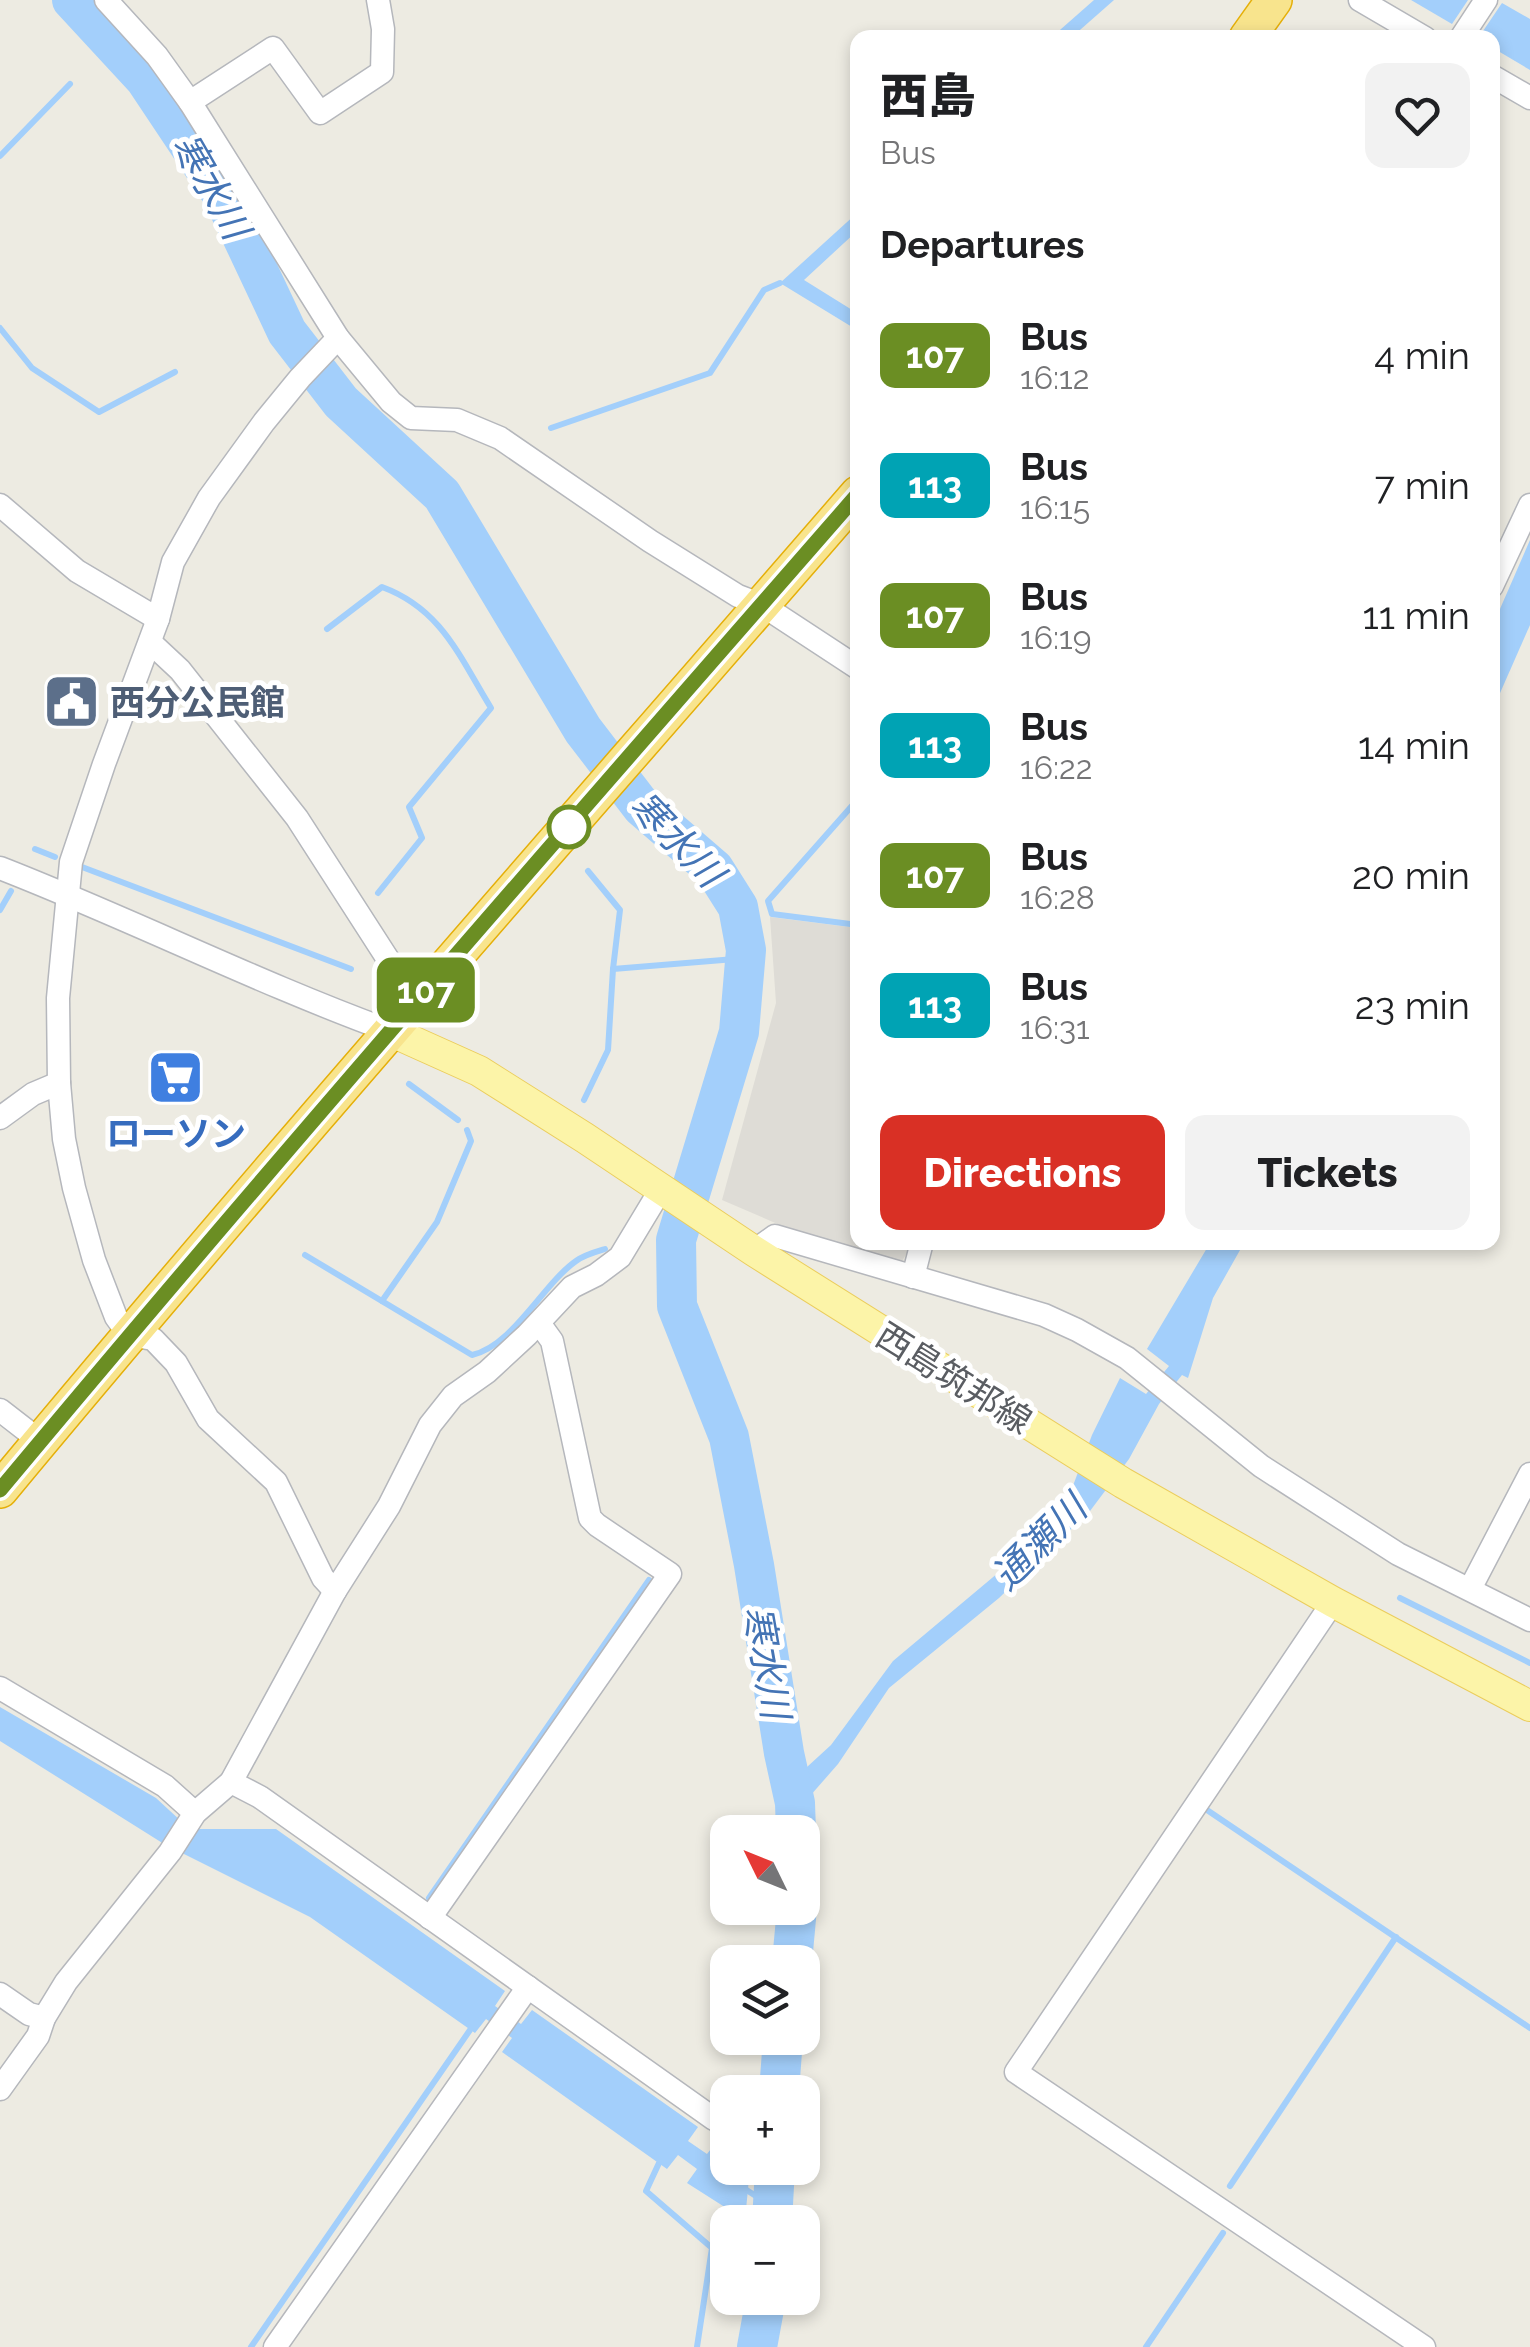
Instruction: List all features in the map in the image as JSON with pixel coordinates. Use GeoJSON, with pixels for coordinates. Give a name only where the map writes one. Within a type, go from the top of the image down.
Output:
{"type":"FeatureCollection","features":[{"type":"Feature","properties":{"kind":"highway"},"geometry":{"type":"LineString","coordinates":[[1253,30],[1274,0]]}},
{"type":"Feature","properties":{"kind":"highway"},"geometry":{"type":"LineString","coordinates":[[0,1490],[390,1031],[850,503]]}},
{"type":"Feature","properties":{"kind":"main road","name":"西島筑邦線"},"geometry":{"type":"LineString","coordinates":[[390,1031],[479,1072],[1123,1483],[1333,1602],[1530,1706]]}},
{"type":"Feature","properties":{"kind":"street"},"geometry":{"type":"LineString","coordinates":[[106,0],[157,56],[190,102],[333,343],[391,402],[411,418],[457,420],[500,438],[650,541],[738,596],[762,605],[850,663]]}},
{"type":"Feature","properties":{"kind":"street"},"geometry":{"type":"LineString","coordinates":[[190,102],[273,48],[320,112],[382,72],[384,28],[378,0]]}},
{"type":"Feature","properties":{"kind":"street"},"geometry":{"type":"LineString","coordinates":[[1360,0],[1411,30]]}},
{"type":"Feature","properties":{"kind":"street"},"geometry":{"type":"LineString","coordinates":[[1465,30],[1486,0]]}},
{"type":"Feature","properties":{"kind":"street"},"geometry":{"type":"LineString","coordinates":[[1500,81],[1530,98]]}},
{"type":"Feature","properties":{"kind":"street"},"geometry":{"type":"LineString","coordinates":[[333,343],[264,422],[208,498],[173,562],[154,630],[71,862],[58,998],[64,1138],[94,1260],[116,1317],[129,1335],[152,1338],[176,1363],[208,1419],[276,1482],[323,1578],[335,1591]]}},
{"type":"Feature","properties":{"kind":"street"},"geometry":{"type":"LineString","coordinates":[[1500,569],[1530,505]]}},
{"type":"Feature","properties":{"kind":"street"},"geometry":{"type":"LineString","coordinates":[[0,506],[154,630],[180,670],[297,818],[391,964],[390,1031],[312,1002],[0,868]]}},
{"type":"Feature","properties":{"kind":"street"},"geometry":{"type":"LineString","coordinates":[[0,1118],[33,1094],[59,1082]]}},
{"type":"Feature","properties":{"kind":"street"},"geometry":{"type":"LineString","coordinates":[[0,2089],[38,2036],[66,1982],[170,1852],[193,1816],[230,1782],[335,1591],[389,1506],[430,1424],[453,1396],[487,1372],[572,1287],[620,1257],[660,1189]]}},
{"type":"Feature","properties":{"kind":"street"},"geometry":{"type":"LineString","coordinates":[[754,1250],[776,1236],[1044,1315],[1127,1358],[1260,1466],[1398,1554],[1530,1620]]}},
{"type":"Feature","properties":{"kind":"street"},"geometry":{"type":"LineString","coordinates":[[913,1278],[918,1250]]}},
{"type":"Feature","properties":{"kind":"street"},"geometry":{"type":"LineString","coordinates":[[430,1918],[670,1574],[590,1518],[552,1341],[539,1323]]}},
{"type":"Feature","properties":{"kind":"street"},"geometry":{"type":"LineString","coordinates":[[0,1410],[40,1441]]}},
{"type":"Feature","properties":{"kind":"street"},"geometry":{"type":"LineString","coordinates":[[1470,1589],[1530,1474]]}},
{"type":"Feature","properties":{"kind":"street"},"geometry":{"type":"LineString","coordinates":[[1333,1602],[1016,2072],[1424,2347]]}},
{"type":"Feature","properties":{"kind":"street"},"geometry":{"type":"LineString","coordinates":[[0,1688],[165,1786],[193,1816]]}},
{"type":"Feature","properties":{"kind":"street"},"geometry":{"type":"LineString","coordinates":[[230,1782],[260,1798],[710,2116]]}},
{"type":"Feature","properties":{"kind":"street"},"geometry":{"type":"LineString","coordinates":[[276,2347],[528,1987]]}},
{"type":"Feature","properties":{"kind":"street"},"geometry":{"type":"LineString","coordinates":[[0,1994],[29,2014],[44,2018]]}},
{"type":"Feature","properties":{"kind":"shaded area"},"geometry":{"type":"Polygon","coordinates":[[[770,917],[850,927],[850,1246],[787,1228],[722,1200],[776,1003],[770,917]]]}},
{"type":"Feature","properties":{"kind":"shaded area"},"geometry":{"type":"Polygon","coordinates":[[[864,1250],[909,1250],[902,1261],[864,1250]]]}},
{"type":"Feature","properties":{"kind":"water"},"geometry":{"type":"Polygon","coordinates":[[[1094,0],[1114,0],[1080,30],[1060,30],[1094,0]]]}},
{"type":"Feature","properties":{"kind":"water"},"geometry":{"type":"Polygon","coordinates":[[[1411,0],[1468,0],[1452,24],[1411,0]]]}},
{"type":"Feature","properties":{"kind":"water"},"geometry":{"type":"Polygon","coordinates":[[[1502,3],[1530,19],[1530,70],[1500,52],[1500,30],[1484,30],[1502,3]]]}},
{"type":"Feature","properties":{"kind":"water"},"geometry":{"type":"Polygon","coordinates":[[[850,219],[850,237],[804,280],[850,309],[850,326],[780,283],[850,219]]]}},
{"type":"Feature","properties":{"kind":"water"},"geometry":{"type":"Polygon","coordinates":[[[1530,540],[1530,625],[1500,693],[1500,609],[1530,540]]]}},
{"type":"Feature","properties":{"kind":"water","name":"通瀬川"},"geometry":{"type":"Polygon","coordinates":[[[1206,1250],[1240,1250],[1213,1298],[1188,1378],[1182,1375],[1159,1404],[1129,1459],[1090,1511],[999,1598],[889,1688],[838,1764],[810,1796],[807,1767],[831,1745],[893,1661],[1017,1557],[1068,1499],[1092,1435],[1120,1378],[1146,1394],[1169,1366],[1147,1349],[1206,1250]]]}},
{"type":"Feature","properties":{"kind":"water"},"geometry":{"type":"Polygon","coordinates":[[[0,1707],[156,1798],[182,1822],[197,1829],[276,1829],[505,1991],[495,2006],[521,2024],[532,2010],[698,2127],[688,2141],[707,2154],[710,2150],[710,2185],[748,2185],[746,2205],[721,2205],[687,2183],[697,2169],[678,2155],[667,2169],[502,2052],[512,2038],[486,2019],[475,2033],[310,1917],[164,1844],[0,1741],[0,1707]]]}},
{"type":"Feature","properties":{"kind":"waterway","name":"寒水川"},"geometry":{"type":"LineString","coordinates":[[72,0],[145,79],[223,196],[287,332],[341,402],[442,495],[583,730],[642,807],[714,869],[738,907],[746,950],[739,1032],[676,1240],[677,1306],[729,1437],[795,1815]]}},
{"type":"Feature","properties":{"kind":"waterway"},"geometry":{"type":"LineString","coordinates":[[0,156],[70,84]]}},
{"type":"Feature","properties":{"kind":"waterway"},"geometry":{"type":"LineString","coordinates":[[551,428],[710,373],[764,290],[780,283]]}},
{"type":"Feature","properties":{"kind":"waterway"},"geometry":{"type":"LineString","coordinates":[[0,328],[32,368],[99,412],[175,372]]}},
{"type":"Feature","properties":{"kind":"waterway"},"geometry":{"type":"LineString","coordinates":[[327,629],[382,587],[403,596],[447,637],[491,708],[409,807],[422,838],[378,893]]}},
{"type":"Feature","properties":{"kind":"waterway"},"geometry":{"type":"LineString","coordinates":[[850,808],[768,901],[772,914],[850,924]]}},
{"type":"Feature","properties":{"kind":"waterway"},"geometry":{"type":"LineString","coordinates":[[35,849],[55,857]]}},
{"type":"Feature","properties":{"kind":"waterway"},"geometry":{"type":"LineString","coordinates":[[82,867],[351,969]]}},
{"type":"Feature","properties":{"kind":"waterway"},"geometry":{"type":"LineString","coordinates":[[588,871],[620,910],[613,969],[735,959],[746,950]]}},
{"type":"Feature","properties":{"kind":"waterway"},"geometry":{"type":"LineString","coordinates":[[0,910],[11,891]]}},
{"type":"Feature","properties":{"kind":"waterway"},"geometry":{"type":"LineString","coordinates":[[584,1100],[608,1050],[613,969]]}},
{"type":"Feature","properties":{"kind":"waterway"},"geometry":{"type":"LineString","coordinates":[[409,1084],[458,1120]]}},
{"type":"Feature","properties":{"kind":"waterway"},"geometry":{"type":"LineString","coordinates":[[382,1301],[437,1222],[471,1141],[467,1130]]}},
{"type":"Feature","properties":{"kind":"waterway"},"geometry":{"type":"LineString","coordinates":[[305,1255],[472,1355],[501,1340],[576,1261],[605,1249]]}},
{"type":"Feature","properties":{"kind":"waterway"},"geometry":{"type":"LineString","coordinates":[[429,1898],[649,1580]]}},
{"type":"Feature","properties":{"kind":"waterway"},"geometry":{"type":"LineString","coordinates":[[1400,1598],[1530,1663]]}},
{"type":"Feature","properties":{"kind":"waterway"},"geometry":{"type":"LineString","coordinates":[[1207,1810],[1530,2028]]}},
{"type":"Feature","properties":{"kind":"waterway","name":"寒水川"},"geometry":{"type":"LineString","coordinates":[[794,1945],[795,1925]]}},
{"type":"Feature","properties":{"kind":"waterway"},"geometry":{"type":"LineString","coordinates":[[1230,2186],[1396,1937]]}},
{"type":"Feature","properties":{"kind":"waterway"},"geometry":{"type":"LineString","coordinates":[[251,2347],[470,2030]]}},
{"type":"Feature","properties":{"kind":"waterway","name":"寒水川"},"geometry":{"type":"LineString","coordinates":[[780,2075],[782,2055]]}},
{"type":"Feature","properties":{"kind":"waterway"},"geometry":{"type":"LineString","coordinates":[[659,2163],[646,2191],[712,2248],[697,2347]]}},
{"type":"Feature","properties":{"kind":"waterway","name":"寒水川"},"geometry":{"type":"LineString","coordinates":[[773,2205],[774,2185]]}},
{"type":"Feature","properties":{"kind":"waterway"},"geometry":{"type":"LineString","coordinates":[[745,2189],[770,2205]]}},
{"type":"Feature","properties":{"kind":"waterway"},"geometry":{"type":"LineString","coordinates":[[1146,2347],[1223,2233]]}},
{"type":"Feature","properties":{"kind":"waterway","name":"寒水川"},"geometry":{"type":"LineString","coordinates":[[757,2347],[763,2315]]}},
{"type":"Feature","properties":{"kind":"bus line","name":"107"},"geometry":{"type":"LineString","coordinates":[[0,1490],[390,1031],[850,503]]}},
{"type":"Feature","properties":{"kind":"place","name":"西分公民館"},"geometry":{"type":"Point","coordinates":[71,702]}},
{"type":"Feature","properties":{"kind":"place","name":"ローソン"},"geometry":{"type":"Point","coordinates":[176,1077]}}]}
